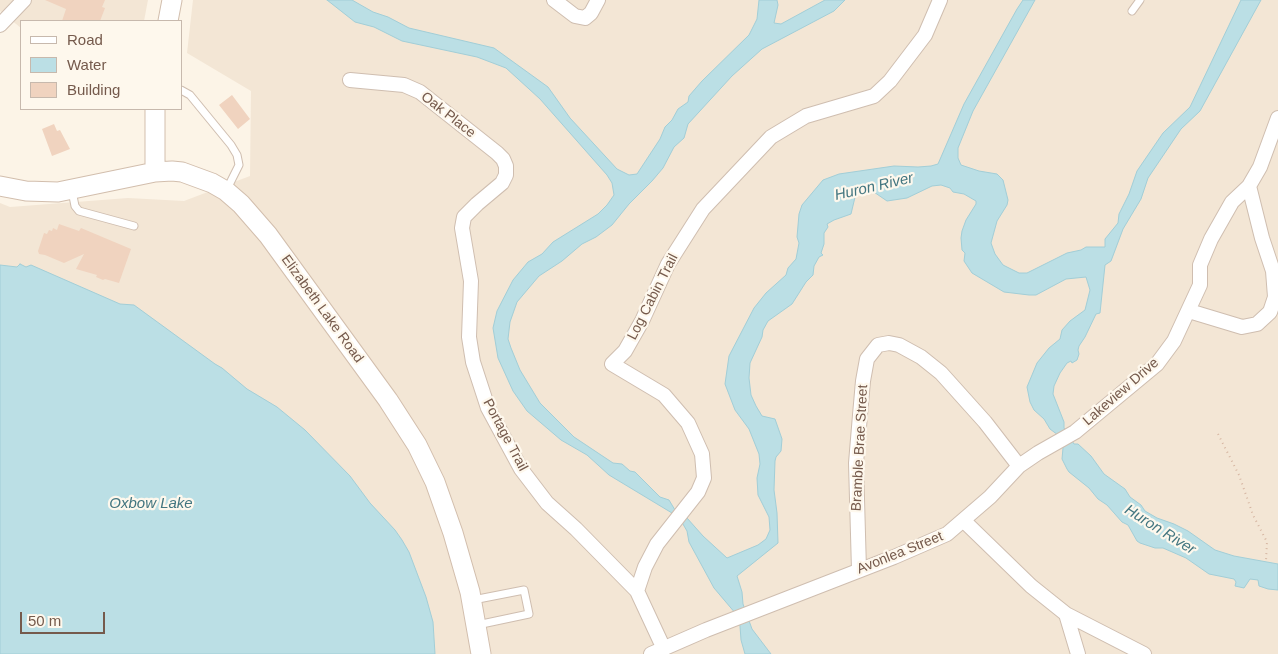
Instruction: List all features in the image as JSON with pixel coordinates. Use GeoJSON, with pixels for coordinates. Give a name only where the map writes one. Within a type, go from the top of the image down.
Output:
{"type":"FeatureCollection","features":[{"type":"Feature","properties":{"kind":"street"},"geometry":{"type":"LineString","coordinates":[[0,26],[24,0]]}},
{"type":"Feature","properties":{"kind":"street"},"geometry":{"type":"LineString","coordinates":[[168,20],[172,0]]}},
{"type":"Feature","properties":{"kind":"street"},"geometry":{"type":"LineString","coordinates":[[554,0],[575,16],[585,18],[591,13],[598,0]]}},
{"type":"Feature","properties":{"kind":"street","name":"Log Cabin Trail"},"geometry":{"type":"LineString","coordinates":[[637,591],[656,544],[698,492],[704,478],[702,454],[688,423],[664,395],[612,364],[625,351],[642,321],[668,264],[703,209],[772,137],[806,116],[874,96],[890,81],[925,35],[940,0]]}},
{"type":"Feature","properties":{"kind":"street","name":"Oak Place"},"geometry":{"type":"LineString","coordinates":[[350,80],[404,86],[420,92],[497,153],[506,166]]}},
{"type":"Feature","properties":{"kind":"street"},"geometry":{"type":"LineString","coordinates":[[155,110],[155,172]]}},
{"type":"Feature","properties":{"kind":"street","name":"Lakeview Drive"},"geometry":{"type":"LineString","coordinates":[[964,521],[1019,466],[1075,432],[1157,364],[1174,341],[1200,285],[1200,266],[1210,239],[1232,202],[1249,186],[1260,167],[1278,118]]}},
{"type":"Feature","properties":{"kind":"street","name":"Portage Trail"},"geometry":{"type":"LineString","coordinates":[[506,166],[506,175],[502,183],[464,217],[462,228],[471,281],[469,337],[473,362],[488,408],[521,469],[547,504],[576,529],[637,591]]}},
{"type":"Feature","properties":{"kind":"street","name":"Elizabeth Lake Road"},"geometry":{"type":"LineString","coordinates":[[0,186],[32,192],[72,190],[155,172],[182,172],[226,191],[241,204],[264,230],[388,400],[411,435],[428,467],[446,510],[472,600],[481,654]]}},
{"type":"Feature","properties":{"kind":"street"},"geometry":{"type":"LineString","coordinates":[[1189,310],[1242,327],[1257,324],[1270,312],[1275,297],[1273,271],[1262,238],[1249,186]]}},
{"type":"Feature","properties":{"kind":"street","name":"Bramble Brae Street"},"geometry":{"type":"LineString","coordinates":[[859,570],[856,463],[860,415],[863,381],[868,359],[878,345],[889,343],[899,345],[921,357],[941,373],[985,422],[1019,466]]}},
{"type":"Feature","properties":{"kind":"street"},"geometry":{"type":"LineString","coordinates":[[964,521],[1031,586],[1066,614],[1144,654]]}},
{"type":"Feature","properties":{"kind":"street","name":"Avonlea Street"},"geometry":{"type":"LineString","coordinates":[[657,651],[947,534],[964,521]]}},
{"type":"Feature","properties":{"kind":"street"},"geometry":{"type":"LineString","coordinates":[[637,591],[657,651]]}},
{"type":"Feature","properties":{"kind":"street"},"geometry":{"type":"LineString","coordinates":[[1066,614],[1078,654]]}},
{"type":"Feature","properties":{"kind":"lane"},"geometry":{"type":"LineString","coordinates":[[1132,11],[1140,0]]}},
{"type":"Feature","properties":{"kind":"lane"},"geometry":{"type":"LineString","coordinates":[[182,91],[190,95],[237,155],[239,165],[226,191]]}},
{"type":"Feature","properties":{"kind":"lane"},"geometry":{"type":"LineString","coordinates":[[72,190],[75,206],[79,211],[134,226]]}},
{"type":"Feature","properties":{"kind":"lane"},"geometry":{"type":"LineString","coordinates":[[472,600],[524,590],[529,614],[476,625]]}},
{"type":"Feature","properties":{"kind":"path"},"geometry":{"type":"LineString","coordinates":[[1218,434],[1239,476],[1253,515],[1266,542],[1266,561]]}},
{"type":"Feature","properties":{"kind":"shaded area"},"geometry":{"type":"Polygon","coordinates":[[[0,0],[148,0],[144,20],[20,20],[20,27],[0,11],[0,0]]]}},
{"type":"Feature","properties":{"kind":"shaded area"},"geometry":{"type":"Polygon","coordinates":[[[193,0],[1278,0],[1278,654],[317,654],[0,387],[0,203],[10,207],[128,198],[184,201],[250,176],[251,91],[187,53],[193,0]]]}},
{"type":"Feature","properties":{"kind":"water","name":"Huron River"},"geometry":{"type":"Polygon","coordinates":[[[327,0],[352,0],[373,12],[388,17],[409,28],[494,48],[548,87],[570,118],[617,169],[629,175],[637,174],[660,139],[665,127],[672,120],[678,109],[688,102],[689,96],[749,35],[757,19],[759,0],[777,0],[778,5],[774,23],[781,24],[825,0],[845,0],[834,11],[762,49],[732,76],[688,124],[684,138],[674,147],[663,168],[652,181],[629,204],[612,225],[596,237],[582,244],[562,261],[539,276],[517,302],[510,322],[508,339],[511,348],[520,370],[540,403],[574,437],[613,463],[622,464],[630,471],[635,472],[660,497],[669,500],[675,510],[687,518],[727,558],[758,545],[766,539],[770,530],[769,517],[758,495],[759,454],[749,429],[735,410],[725,384],[729,356],[754,308],[766,293],[786,275],[788,268],[796,259],[799,243],[797,237],[799,214],[802,205],[823,180],[839,174],[894,166],[918,167],[938,164],[964,104],[1017,9],[1023,0],[1035,0],[973,111],[958,148],[958,158],[961,165],[997,174],[1003,180],[1008,200],[997,221],[991,243],[995,254],[1003,265],[1019,273],[1027,273],[1067,253],[1086,247],[1105,247],[1105,239],[1118,223],[1119,214],[1129,194],[1137,171],[1163,133],[1190,107],[1241,0],[1261,0],[1200,111],[1181,129],[1148,178],[1141,199],[1123,229],[1111,261],[1105,265],[1100,313],[1096,314],[1079,346],[1077,360],[1067,363],[1060,373],[1054,386],[1053,394],[1064,422],[1064,428],[1074,444],[1078,444],[1091,456],[1104,474],[1125,489],[1130,497],[1141,505],[1145,511],[1188,531],[1215,550],[1234,556],[1278,564],[1278,590],[1259,586],[1258,580],[1250,579],[1244,588],[1235,586],[1236,582],[1234,579],[1209,574],[1186,558],[1163,548],[1155,548],[1140,543],[1128,525],[1122,522],[1107,505],[1098,499],[1089,488],[1067,469],[1062,459],[1063,448],[1058,435],[1050,429],[1044,419],[1034,410],[1027,387],[1037,363],[1049,348],[1060,339],[1062,330],[1070,321],[1085,310],[1090,290],[1086,277],[1066,279],[1036,295],[1004,292],[972,273],[964,261],[965,253],[962,250],[962,231],[976,201],[941,185],[932,186],[907,198],[887,201],[871,190],[866,189],[856,193],[851,214],[827,224],[828,227],[824,233],[824,244],[821,253],[823,255],[819,257],[814,266],[813,275],[806,282],[792,304],[768,321],[750,363],[751,395],[762,416],[775,419],[782,439],[781,451],[775,461],[774,490],[778,543],[737,576],[742,592],[743,604],[752,629],[771,654],[745,654],[736,614],[714,588],[689,542],[687,531],[680,519],[609,475],[587,455],[561,440],[527,411],[513,391],[498,358],[493,328],[497,311],[513,280],[528,262],[542,254],[553,242],[598,214],[607,205],[614,195],[612,183],[607,175],[540,99],[506,68],[477,57],[402,41],[374,27],[355,22],[327,0]]]}},
{"type":"Feature","properties":{"kind":"water","name":"Oxbow Lake"},"geometry":{"type":"Polygon","coordinates":[[[20,264],[26,267],[31,265],[120,304],[134,305],[222,368],[247,389],[277,407],[305,430],[350,476],[370,503],[395,530],[409,552],[433,622],[435,654],[0,654],[0,265],[17,267],[20,264]]]}},
{"type":"Feature","properties":{"kind":"building"},"geometry":{"type":"Polygon","coordinates":[[[45,0],[105,0],[102,7],[105,8],[100,20],[62,20],[66,9],[45,0]]]}},
{"type":"Feature","properties":{"kind":"building"},"geometry":{"type":"Polygon","coordinates":[[[232,95],[250,119],[238,129],[219,105],[232,95]]]}},
{"type":"Feature","properties":{"kind":"building"},"geometry":{"type":"Polygon","coordinates":[[[54,124],[57,131],[60,130],[70,149],[52,156],[42,129],[54,124]]]}},
{"type":"Feature","properties":{"kind":"building"},"geometry":{"type":"Polygon","coordinates":[[[59,224],[79,231],[81,228],[131,249],[119,283],[103,280],[96,277],[97,275],[76,269],[84,254],[64,263],[39,254],[38,251],[44,233],[47,234],[53,228],[57,230],[59,224]]]}}]}
